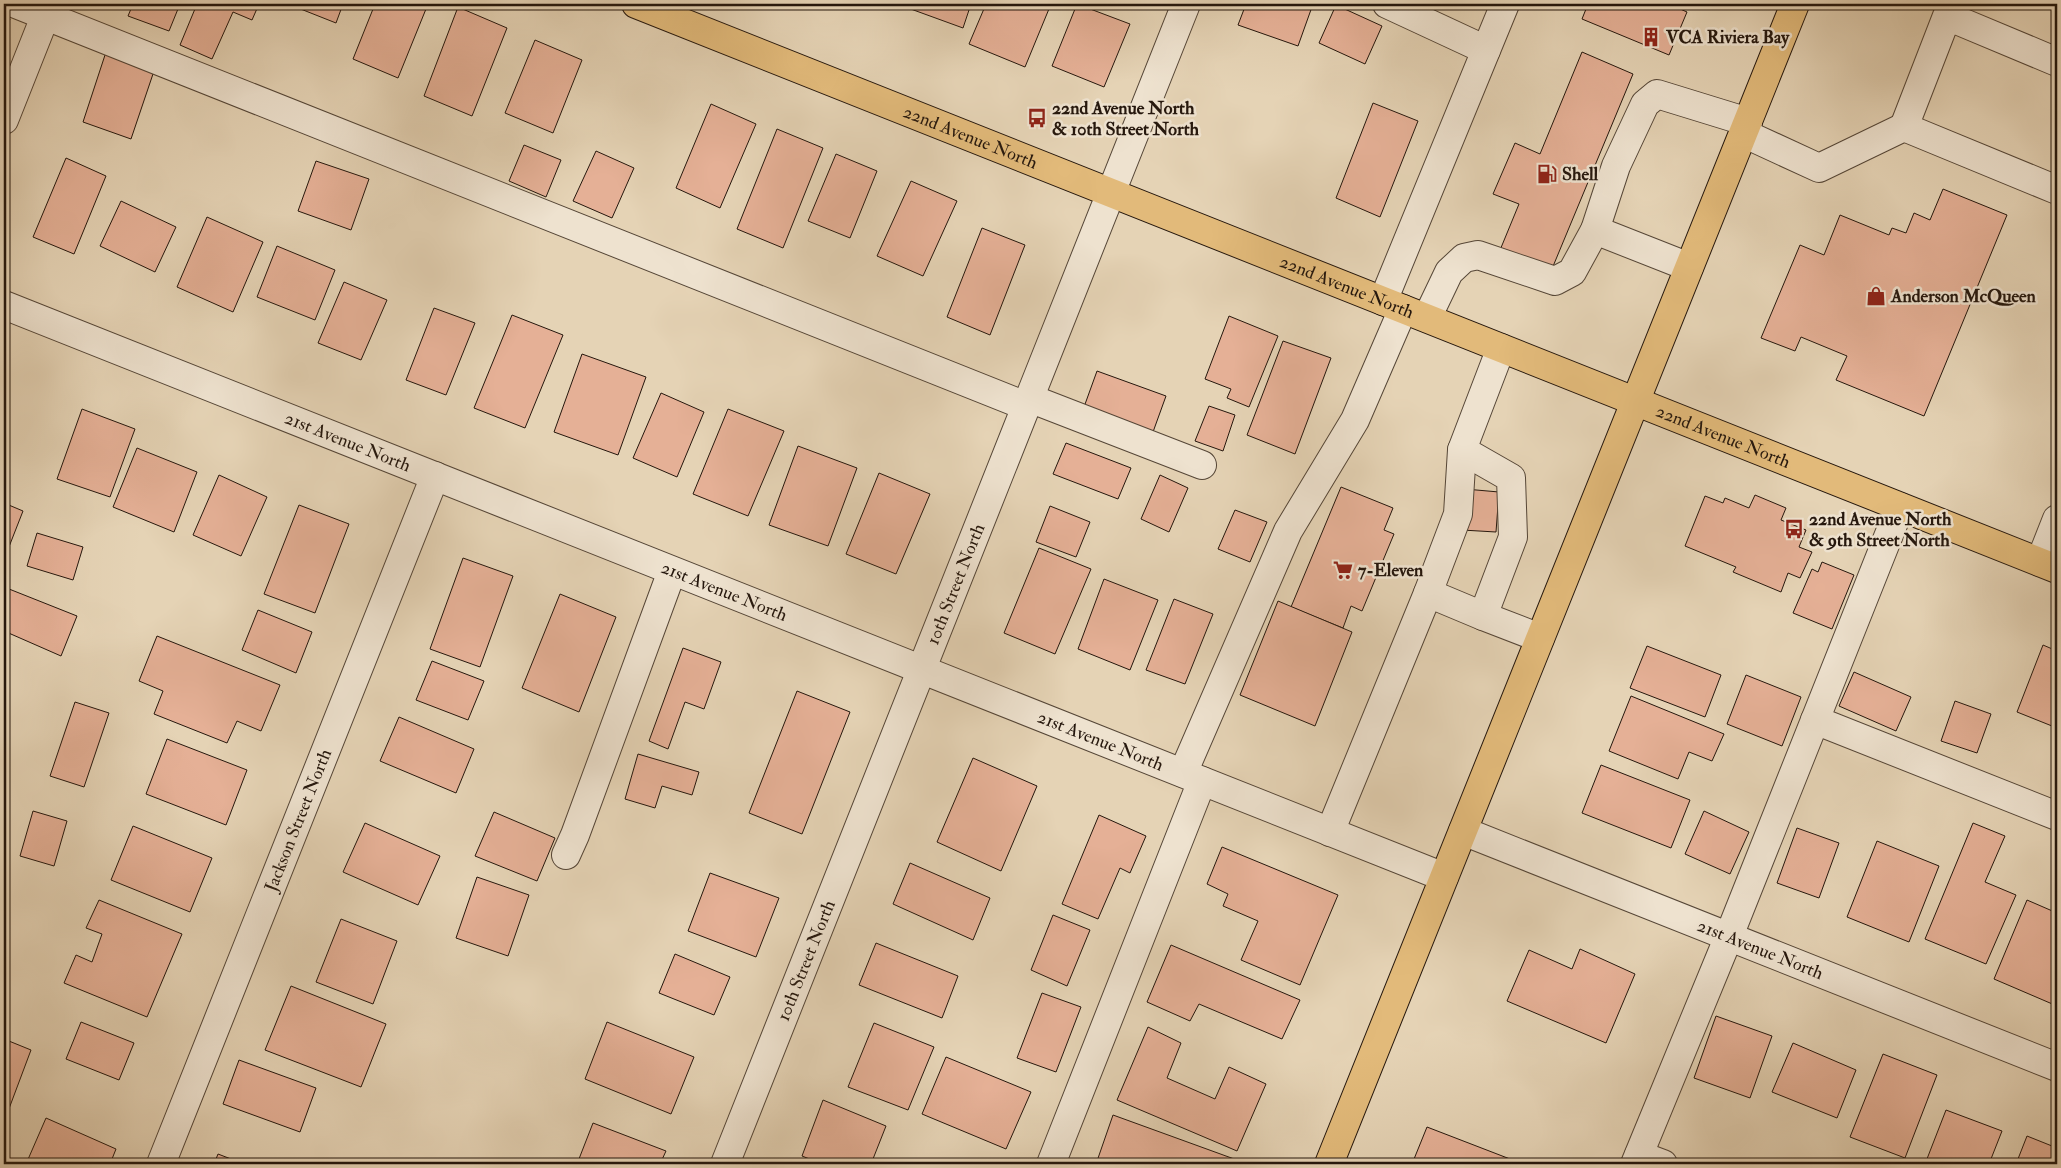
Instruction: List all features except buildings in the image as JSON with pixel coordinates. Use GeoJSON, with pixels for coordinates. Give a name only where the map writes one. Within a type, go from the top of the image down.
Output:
{"type":"FeatureCollection","features":[{"type":"Feature","properties":{"kind":"main road","name":"22nd Avenue North"},"geometry":{"type":"LineString","coordinates":[[636,4],[2049,566]]}},
{"type":"Feature","properties":{"kind":"main road"},"geometry":{"type":"LineString","coordinates":[[1329,1164],[1795,4]]}},
{"type":"Feature","properties":{"kind":"street"},"geometry":{"type":"LineString","coordinates":[[16,4],[48,10],[1028,402],[1202,465]]}},
{"type":"Feature","properties":{"kind":"street","name":"10th Street North"},"geometry":{"type":"LineString","coordinates":[[725,1164],[1186,4]]}},
{"type":"Feature","properties":{"kind":"street"},"geometry":{"type":"LineString","coordinates":[[1387,4],[1486,50]]}},
{"type":"Feature","properties":{"kind":"street"},"geometry":{"type":"LineString","coordinates":[[1051,1164],[1193,777],[1288,531],[1355,420],[1405,310],[1486,50],[1505,4]]}},
{"type":"Feature","properties":{"kind":"street"},"geometry":{"type":"LineString","coordinates":[[4,120],[48,10]]}},
{"type":"Feature","properties":{"kind":"street"},"geometry":{"type":"LineString","coordinates":[[1405,310],[1464,258],[1478,255],[1555,282],[1572,272],[1595,230],[1616,166],[1645,104],[1657,94],[1746,128],[1819,168],[1904,127],[1947,16],[2057,62]]}},
{"type":"Feature","properties":{"kind":"street"},"geometry":{"type":"LineString","coordinates":[[1904,127],[2057,190]]}},
{"type":"Feature","properties":{"kind":"street"},"geometry":{"type":"LineString","coordinates":[[1595,230],[1690,267]]}},
{"type":"Feature","properties":{"kind":"street","name":"21st Avenue North"},"geometry":{"type":"LineString","coordinates":[[4,305],[1444,877]]}},
{"type":"Feature","properties":{"kind":"street"},"geometry":{"type":"LineString","coordinates":[[1330,832],[1428,593],[1458,514],[1462,450],[1502,348]]}},
{"type":"Feature","properties":{"kind":"street"},"geometry":{"type":"LineString","coordinates":[[1462,450],[1512,478],[1514,536],[1483,616]]}},
{"type":"Feature","properties":{"kind":"street","name":"Jackson Street North"},"geometry":{"type":"LineString","coordinates":[[161,1164],[435,476]]}},
{"type":"Feature","properties":{"kind":"street"},"geometry":{"type":"LineString","coordinates":[[1646,1161],[1729,936],[1900,507]]}},
{"type":"Feature","properties":{"kind":"street"},"geometry":{"type":"LineString","coordinates":[[2049,566],[2057,519]]}},
{"type":"Feature","properties":{"kind":"street"},"geometry":{"type":"LineString","coordinates":[[566,855],[672,571]]}},
{"type":"Feature","properties":{"kind":"street"},"geometry":{"type":"LineString","coordinates":[[1428,593],[1540,638]]}},
{"type":"Feature","properties":{"kind":"street"},"geometry":{"type":"LineString","coordinates":[[1815,720],[2057,816]]}},
{"type":"Feature","properties":{"kind":"street","name":"21st Avenue North"},"geometry":{"type":"LineString","coordinates":[[1463,831],[2057,1067]]}},
{"type":"Feature","properties":{"kind":"place","name":"VCA Riviera Bay"},"geometry":{"type":"Point","coordinates":[1651,37]}},
{"type":"Feature","properties":{"kind":"place","name":"22nd Avenue North & 10th Street North"},"geometry":{"type":"Point","coordinates":[1037,118]}},
{"type":"Feature","properties":{"kind":"place","name":"Shell"},"geometry":{"type":"Point","coordinates":[1547,174]}},
{"type":"Feature","properties":{"kind":"place","name":"Anderson McQueen"},"geometry":{"type":"Point","coordinates":[1876,296]}},
{"type":"Feature","properties":{"kind":"place","name":"22nd Avenue North & 9th Street North"},"geometry":{"type":"Point","coordinates":[1794,529]}},
{"type":"Feature","properties":{"kind":"place","name":"7-Eleven"},"geometry":{"type":"Point","coordinates":[1343,570]}}]}
